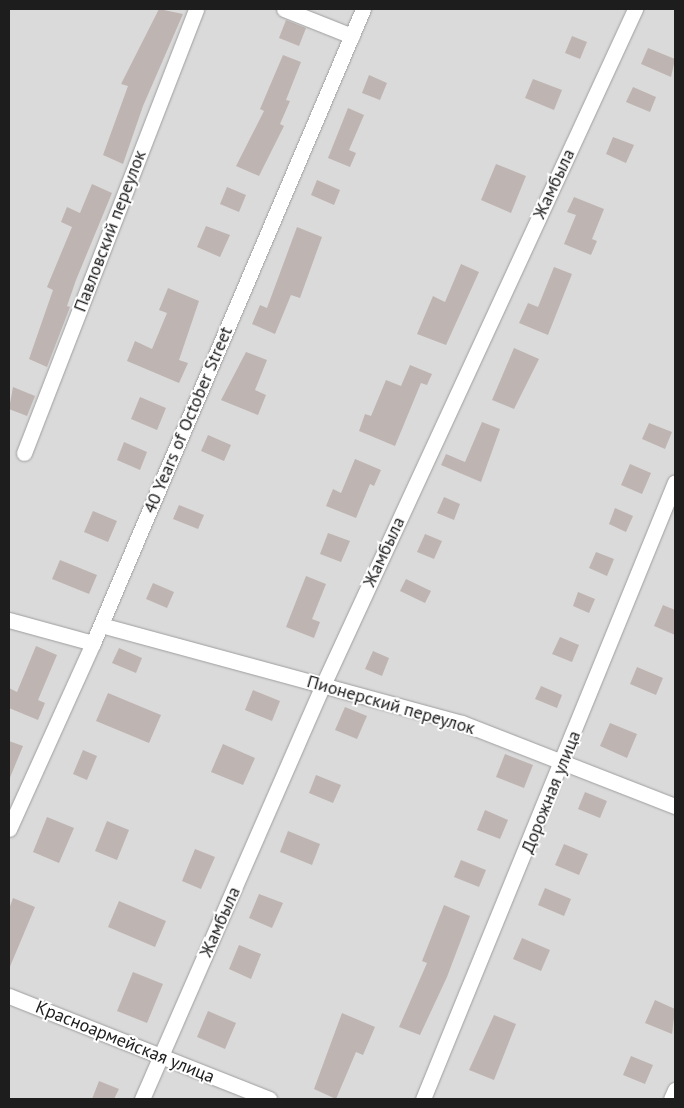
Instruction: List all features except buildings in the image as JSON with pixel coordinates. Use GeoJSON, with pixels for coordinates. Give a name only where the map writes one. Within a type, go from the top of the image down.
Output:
{"type":"FeatureCollection","features":[{"type":"Feature","properties":{"kind":"street","name":"Павловский переулок"},"geometry":{"type":"LineString","coordinates":[[24,453],[196,9]]}},
{"type":"Feature","properties":{"kind":"street"},"geometry":{"type":"LineString","coordinates":[[284,9],[352,36]]}},
{"type":"Feature","properties":{"kind":"street","name":"40 Years of October Street"},"geometry":{"type":"LineString","coordinates":[[9,829],[101,625],[363,9]]}},
{"type":"Feature","properties":{"kind":"street","name":"Жамбыла"},"geometry":{"type":"LineString","coordinates":[[142,1099],[323,685],[635,9]]}},
{"type":"Feature","properties":{"kind":"street","name":"Дорожная улица"},"geometry":{"type":"LineString","coordinates":[[423,1099],[564,762],[675,482]]}},
{"type":"Feature","properties":{"kind":"street"},"geometry":{"type":"LineString","coordinates":[[9,620],[93,643]]}},
{"type":"Feature","properties":{"kind":"street","name":"Пионерский переулок"},"geometry":{"type":"LineString","coordinates":[[101,625],[462,723],[675,806]]}},
{"type":"Feature","properties":{"kind":"street","name":"Красноармейская улица"},"geometry":{"type":"LineString","coordinates":[[9,996],[161,1058],[269,1099]]}},
{"type":"Feature","properties":{"kind":"street"},"geometry":{"type":"LineString","coordinates":[[671,1099],[675,1090]]}},
{"type":"Feature","properties":{"kind":"shaded area"},"geometry":{"type":"Polygon","coordinates":[[[9,9],[675,9],[675,1099],[9,1099],[9,9]]]}}]}
